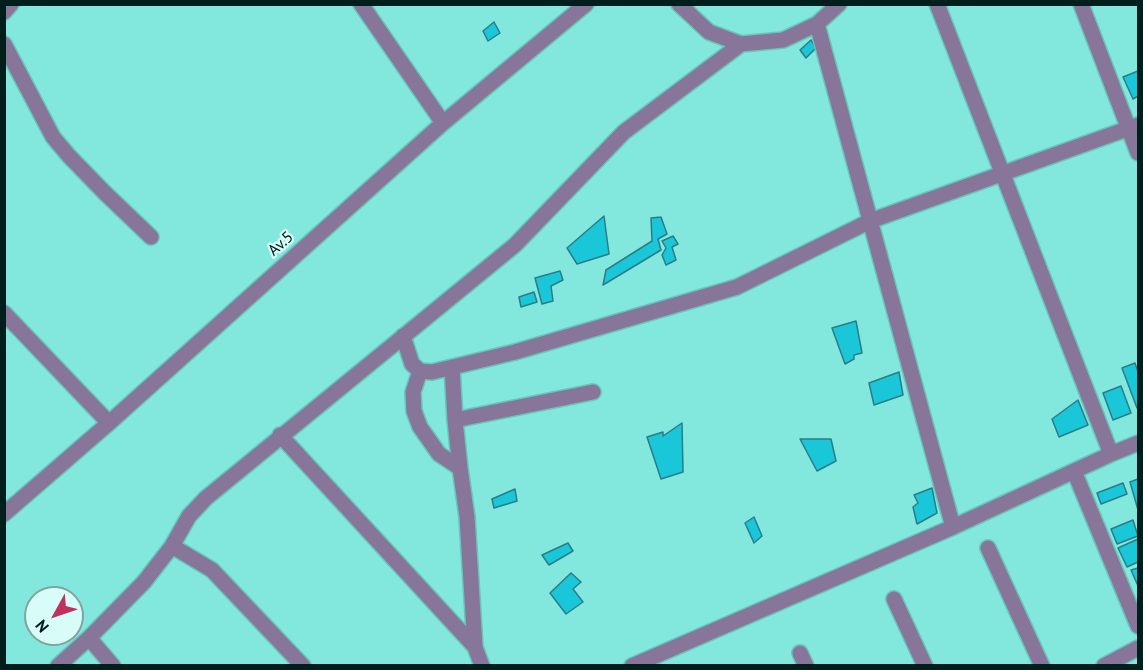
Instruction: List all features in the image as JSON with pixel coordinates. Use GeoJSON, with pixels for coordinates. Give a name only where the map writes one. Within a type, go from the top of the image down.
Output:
{"type":"FeatureCollection","features":[{"type":"Feature","properties":{"kind":"street"},"geometry":{"type":"LineString","coordinates":[[4,12],[11,4]]}},
{"type":"Feature","properties":{"kind":"street"},"geometry":{"type":"LineString","coordinates":[[361,4],[443,123]]}},
{"type":"Feature","properties":{"kind":"street","name":"Av.5"},"geometry":{"type":"LineString","coordinates":[[8,504],[109,423],[443,123],[586,4]]}},
{"type":"Feature","properties":{"kind":"street"},"geometry":{"type":"LineString","coordinates":[[679,4],[709,32],[741,45],[783,40],[817,24],[839,4]]}},
{"type":"Feature","properties":{"kind":"street"},"geometry":{"type":"LineString","coordinates":[[938,4],[1110,454]]}},
{"type":"Feature","properties":{"kind":"street"},"geometry":{"type":"LineString","coordinates":[[1082,4],[1134,127],[1138,153]]}},
{"type":"Feature","properties":{"kind":"street"},"geometry":{"type":"LineString","coordinates":[[817,24],[953,527]]}},
{"type":"Feature","properties":{"kind":"street"},"geometry":{"type":"LineString","coordinates":[[4,44],[53,137],[69,156],[151,237]]}},
{"type":"Feature","properties":{"kind":"street"},"geometry":{"type":"LineString","coordinates":[[58,666],[144,582],[172,546],[189,516],[206,498],[280,435],[515,245],[624,132],[741,45]]}},
{"type":"Feature","properties":{"kind":"street"},"geometry":{"type":"LineString","coordinates":[[403,336],[412,364],[420,371],[432,372],[515,352],[737,287],[870,221],[1134,127]]}},
{"type":"Feature","properties":{"kind":"street"},"geometry":{"type":"LineString","coordinates":[[4,313],[109,423]]}},
{"type":"Feature","properties":{"kind":"street"},"geometry":{"type":"LineString","coordinates":[[452,367],[455,420],[467,517],[475,647],[482,666]]}},
{"type":"Feature","properties":{"kind":"street"},"geometry":{"type":"LineString","coordinates":[[420,371],[413,392],[414,411],[420,427],[439,454],[460,468]]}},
{"type":"Feature","properties":{"kind":"street"},"geometry":{"type":"LineString","coordinates":[[455,420],[593,392]]}},
{"type":"Feature","properties":{"kind":"street"},"geometry":{"type":"LineString","coordinates":[[280,435],[475,647]]}},
{"type":"Feature","properties":{"kind":"street"},"geometry":{"type":"LineString","coordinates":[[632,666],[953,527],[1138,443]]}},
{"type":"Feature","properties":{"kind":"street"},"geometry":{"type":"LineString","coordinates":[[1074,471],[1138,626]]}},
{"type":"Feature","properties":{"kind":"street"},"geometry":{"type":"LineString","coordinates":[[172,546],[212,570],[303,666]]}},
{"type":"Feature","properties":{"kind":"street"},"geometry":{"type":"LineString","coordinates":[[988,548],[1042,666]]}},
{"type":"Feature","properties":{"kind":"street"},"geometry":{"type":"LineString","coordinates":[[894,599],[925,666]]}},
{"type":"Feature","properties":{"kind":"street"},"geometry":{"type":"LineString","coordinates":[[88,638],[113,666]]}},
{"type":"Feature","properties":{"kind":"street"},"geometry":{"type":"LineString","coordinates":[[1104,666],[1138,648]]}},
{"type":"Feature","properties":{"kind":"building"},"geometry":{"type":"Polygon","coordinates":[[[494,22],[500,33],[488,41],[483,31],[494,22]]]}},
{"type":"Feature","properties":{"kind":"building"},"geometry":{"type":"Polygon","coordinates":[[[811,40],[816,48],[806,58],[800,50],[811,40]]]}},
{"type":"Feature","properties":{"kind":"building"},"geometry":{"type":"Polygon","coordinates":[[[1138,71],[1138,96],[1133,99],[1123,77],[1138,71]]]}},
{"type":"Feature","properties":{"kind":"building"},"geometry":{"type":"Polygon","coordinates":[[[604,216],[609,254],[577,264],[567,248],[604,216]]]}},
{"type":"Feature","properties":{"kind":"building"},"geometry":{"type":"Polygon","coordinates":[[[661,217],[667,234],[658,239],[661,250],[603,285],[606,270],[652,241],[651,218],[661,217]]]}},
{"type":"Feature","properties":{"kind":"building"},"geometry":{"type":"Polygon","coordinates":[[[673,236],[678,244],[672,247],[676,260],[666,265],[662,255],[666,248],[662,241],[673,236]]]}},
{"type":"Feature","properties":{"kind":"building"},"geometry":{"type":"Polygon","coordinates":[[[560,271],[563,280],[551,286],[553,301],[542,304],[535,278],[560,271]]]}},
{"type":"Feature","properties":{"kind":"building"},"geometry":{"type":"Polygon","coordinates":[[[534,292],[537,302],[521,307],[519,297],[534,292]]]}},
{"type":"Feature","properties":{"kind":"building"},"geometry":{"type":"Polygon","coordinates":[[[856,321],[862,353],[854,355],[854,359],[845,364],[832,328],[856,321]]]}},
{"type":"Feature","properties":{"kind":"building"},"geometry":{"type":"Polygon","coordinates":[[[1135,363],[1138,372],[1137,408],[1122,368],[1135,363]]]}},
{"type":"Feature","properties":{"kind":"building"},"geometry":{"type":"Polygon","coordinates":[[[899,372],[903,395],[874,405],[869,383],[899,372]]]}},
{"type":"Feature","properties":{"kind":"building"},"geometry":{"type":"Polygon","coordinates":[[[1121,386],[1131,413],[1113,420],[1103,393],[1121,386]]]}},
{"type":"Feature","properties":{"kind":"building"},"geometry":{"type":"Polygon","coordinates":[[[1078,400],[1088,425],[1059,437],[1052,419],[1078,400]]]}},
{"type":"Feature","properties":{"kind":"building"},"geometry":{"type":"Polygon","coordinates":[[[682,423],[683,472],[661,479],[647,437],[663,432],[663,436],[682,423]]]}},
{"type":"Feature","properties":{"kind":"building"},"geometry":{"type":"Polygon","coordinates":[[[800,439],[831,439],[836,461],[817,471],[800,439]]]}},
{"type":"Feature","properties":{"kind":"building"},"geometry":{"type":"Polygon","coordinates":[[[1138,479],[1138,510],[1130,482],[1138,479]]]}},
{"type":"Feature","properties":{"kind":"building"},"geometry":{"type":"Polygon","coordinates":[[[1123,483],[1127,494],[1101,504],[1097,493],[1123,483]]]}},
{"type":"Feature","properties":{"kind":"building"},"geometry":{"type":"Polygon","coordinates":[[[932,488],[937,513],[917,524],[913,507],[918,503],[914,495],[932,488]]]}},
{"type":"Feature","properties":{"kind":"building"},"geometry":{"type":"Polygon","coordinates":[[[515,489],[517,501],[494,508],[492,499],[515,489]]]}},
{"type":"Feature","properties":{"kind":"building"},"geometry":{"type":"Polygon","coordinates":[[[754,517],[762,536],[754,543],[745,523],[754,517]]]}},
{"type":"Feature","properties":{"kind":"building"},"geometry":{"type":"Polygon","coordinates":[[[1133,520],[1138,536],[1117,544],[1111,529],[1133,520]]]}},
{"type":"Feature","properties":{"kind":"building"},"geometry":{"type":"Polygon","coordinates":[[[1138,539],[1138,562],[1127,567],[1118,548],[1138,539]]]}},
{"type":"Feature","properties":{"kind":"building"},"geometry":{"type":"Polygon","coordinates":[[[568,543],[573,551],[549,565],[542,555],[568,543]]]}},
{"type":"Feature","properties":{"kind":"building"},"geometry":{"type":"Polygon","coordinates":[[[1138,568],[1138,586],[1131,570],[1138,568]]]}},
{"type":"Feature","properties":{"kind":"building"},"geometry":{"type":"Polygon","coordinates":[[[571,573],[581,582],[573,589],[583,602],[566,614],[550,593],[571,573]]]}}]}
